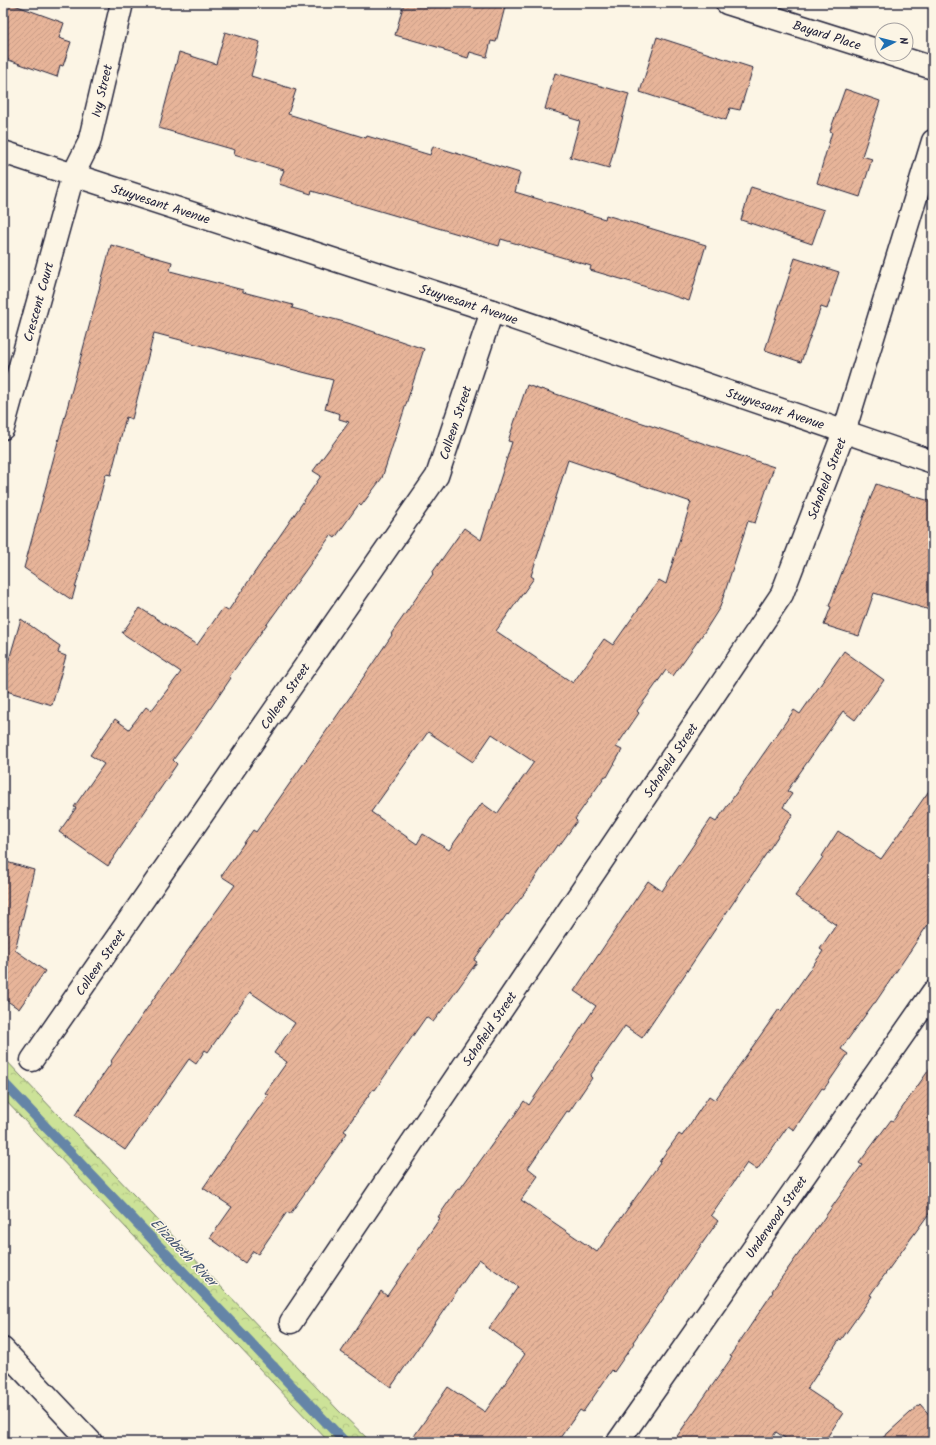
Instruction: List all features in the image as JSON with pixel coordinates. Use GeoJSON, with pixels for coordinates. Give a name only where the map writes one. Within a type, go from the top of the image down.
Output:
{"type":"FeatureCollection","features":[{"type":"Feature","properties":{"kind":"street","name":"Ivy Street"},"geometry":{"type":"LineString","coordinates":[[73,176],[89,143],[122,3]]}},
{"type":"Feature","properties":{"kind":"street","name":"Bayard Place"},"geometry":{"type":"LineString","coordinates":[[727,3],[874,49]]}},
{"type":"Feature","properties":{"kind":"street"},"geometry":{"type":"LineString","coordinates":[[914,62],[933,68]]}},
{"type":"Feature","properties":{"kind":"street","name":"Schofield Street"},"geometry":{"type":"LineString","coordinates":[[291,1322],[782,594],[844,432],[933,141]]}},
{"type":"Feature","properties":{"kind":"street","name":"Stuyvesant Avenue"},"geometry":{"type":"LineString","coordinates":[[3,152],[492,311],[933,462]]}},
{"type":"Feature","properties":{"kind":"street","name":"Crescent Court"},"geometry":{"type":"LineString","coordinates":[[3,428],[73,176]]}},
{"type":"Feature","properties":{"kind":"street","name":"Colleen Street"},"geometry":{"type":"LineString","coordinates":[[32,1060],[437,476],[492,311]]}},
{"type":"Feature","properties":{"kind":"street","name":"Underwood Street"},"geometry":{"type":"LineString","coordinates":[[618,1442],[933,992]]}},
{"type":"Feature","properties":{"kind":"street"},"geometry":{"type":"LineString","coordinates":[[3,1349],[90,1442]]}},
{"type":"Feature","properties":{"kind":"green space"},"geometry":{"type":"Polygon","coordinates":[[[3,1057],[338,1410],[371,1442],[329,1442],[3,1098],[3,1057]]]}},
{"type":"Feature","properties":{"kind":"building"},"geometry":{"type":"Polygon","coordinates":[[[3,3],[9,3],[64,23],[59,38],[71,42],[63,66],[60,65],[57,77],[3,58],[3,3]]]}},
{"type":"Feature","properties":{"kind":"building"},"geometry":{"type":"Polygon","coordinates":[[[404,3],[506,3],[496,42],[491,41],[487,57],[470,52],[468,58],[444,51],[444,49],[395,35],[404,3]]]}},
{"type":"Feature","properties":{"kind":"building"},"geometry":{"type":"Polygon","coordinates":[[[225,32],[260,42],[251,76],[296,90],[288,114],[366,138],[367,136],[430,155],[433,146],[520,173],[515,192],[605,219],[606,215],[706,245],[689,301],[590,270],[591,266],[501,239],[499,246],[312,191],[311,194],[279,184],[284,170],[234,155],[235,150],[159,128],[179,52],[216,64],[225,32]]]}},
{"type":"Feature","properties":{"kind":"building"},"geometry":{"type":"Polygon","coordinates":[[[657,37],[753,68],[740,110],[730,108],[726,120],[640,92],[657,37]]]}},
{"type":"Feature","properties":{"kind":"building"},"geometry":{"type":"Polygon","coordinates":[[[555,73],[629,94],[609,168],[570,157],[580,121],[570,118],[570,116],[545,109],[555,73]]]}},
{"type":"Feature","properties":{"kind":"building"},"geometry":{"type":"Polygon","coordinates":[[[845,89],[880,101],[862,156],[872,159],[860,197],[817,183],[832,132],[830,131],[845,89]]]}},
{"type":"Feature","properties":{"kind":"building"},"geometry":{"type":"Polygon","coordinates":[[[751,187],[824,210],[812,244],[741,220],[751,187]]]}},
{"type":"Feature","properties":{"kind":"building"},"geometry":{"type":"Polygon","coordinates":[[[111,245],[172,262],[170,271],[293,305],[292,308],[348,323],[424,349],[382,478],[361,506],[359,504],[335,538],[331,535],[229,677],[231,678],[173,760],[177,764],[108,866],[59,832],[76,808],[74,807],[104,764],[90,755],[115,719],[129,729],[146,707],[151,711],[181,672],[122,633],[140,608],[197,645],[223,608],[228,611],[321,476],[313,471],[349,422],[339,419],[340,414],[325,409],[333,380],[154,333],[132,419],[126,417],[111,475],[106,474],[72,600],[24,568],[111,245]]]}},
{"type":"Feature","properties":{"kind":"building"},"geometry":{"type":"Polygon","coordinates":[[[795,258],[839,272],[827,309],[821,307],[801,362],[765,350],[795,258]]]}},
{"type":"Feature","properties":{"kind":"building"},"geometry":{"type":"Polygon","coordinates":[[[527,385],[774,467],[755,523],[748,521],[720,607],[705,631],[673,676],[666,670],[637,711],[639,713],[616,747],[622,750],[607,777],[605,776],[575,819],[577,821],[559,846],[557,845],[527,890],[508,915],[507,914],[474,960],[477,962],[447,1004],[433,1022],[426,1017],[375,1090],[373,1089],[344,1131],[347,1133],[290,1214],[287,1212],[258,1254],[253,1251],[245,1263],[210,1238],[232,1207],[203,1188],[268,1095],[265,1093],[287,1062],[274,1053],[295,1023],[250,992],[208,1052],[205,1050],[196,1064],[189,1059],[125,1150],[75,1115],[161,988],[235,885],[221,876],[253,830],[256,832],[350,697],[392,635],[391,634],[433,574],[432,573],[464,528],[481,540],[512,442],[508,441],[527,385]],[[568,460],[531,576],[534,578],[496,631],[573,683],[604,639],[613,645],[659,580],[666,584],[691,502],[568,460]],[[428,732],[371,812],[417,844],[423,834],[449,850],[482,803],[497,814],[534,762],[492,734],[473,762],[428,732]]]}},
{"type":"Feature","properties":{"kind":"building"},"geometry":{"type":"Polygon","coordinates":[[[876,484],[933,502],[933,611],[874,593],[859,636],[824,625],[831,607],[829,606],[876,484]]]}},
{"type":"Feature","properties":{"kind":"building"},"geometry":{"type":"Polygon","coordinates":[[[21,619],[60,646],[58,653],[66,656],[52,705],[3,690],[3,680],[21,619]]]}},
{"type":"Feature","properties":{"kind":"building"},"geometry":{"type":"Polygon","coordinates":[[[844,651],[884,680],[855,720],[843,711],[787,791],[792,794],[783,807],[793,814],[642,1038],[625,1026],[590,1076],[592,1078],[569,1112],[567,1111],[528,1168],[538,1176],[521,1200],[597,1252],[679,1134],[682,1136],[709,1096],[715,1100],[779,1009],[781,1011],[823,951],[820,949],[836,925],[795,896],[823,857],[822,856],[838,831],[881,859],[933,785],[933,917],[875,1003],[841,1049],[848,1054],[824,1089],[822,1088],[794,1130],[788,1126],[757,1170],[747,1163],[711,1215],[718,1221],[633,1342],[634,1343],[614,1372],[612,1370],[583,1412],[580,1410],[557,1442],[410,1442],[448,1387],[485,1412],[525,1354],[489,1328],[518,1287],[479,1259],[391,1387],[341,1352],[381,1291],[387,1296],[440,1218],[438,1217],[458,1188],[460,1189],[511,1118],[512,1119],[524,1101],[529,1105],[596,1006],[574,991],[648,881],[662,891],[711,819],[716,822],[794,710],[800,714],[844,651]]]}},
{"type":"Feature","properties":{"kind":"building"},"geometry":{"type":"Polygon","coordinates":[[[3,861],[34,870],[15,950],[45,971],[19,1009],[3,998],[3,861]]]}},
{"type":"Feature","properties":{"kind":"building"},"geometry":{"type":"Polygon","coordinates":[[[933,1064],[933,1208],[870,1295],[872,1296],[841,1340],[840,1339],[807,1389],[843,1413],[824,1442],[791,1442],[776,1432],[769,1442],[673,1442],[732,1357],[730,1356],[773,1292],[772,1291],[862,1165],[859,1163],[891,1120],[893,1121],[933,1064]]]}},
{"type":"Feature","properties":{"kind":"building"},"geometry":{"type":"Polygon","coordinates":[[[920,1404],[933,1419],[933,1442],[878,1442],[920,1404]]]}},
{"type":"Feature","properties":{"kind":"waterway","name":"Elizabeth River"},"geometry":{"type":"LineString","coordinates":[[3,1082],[345,1442]]}}]}
